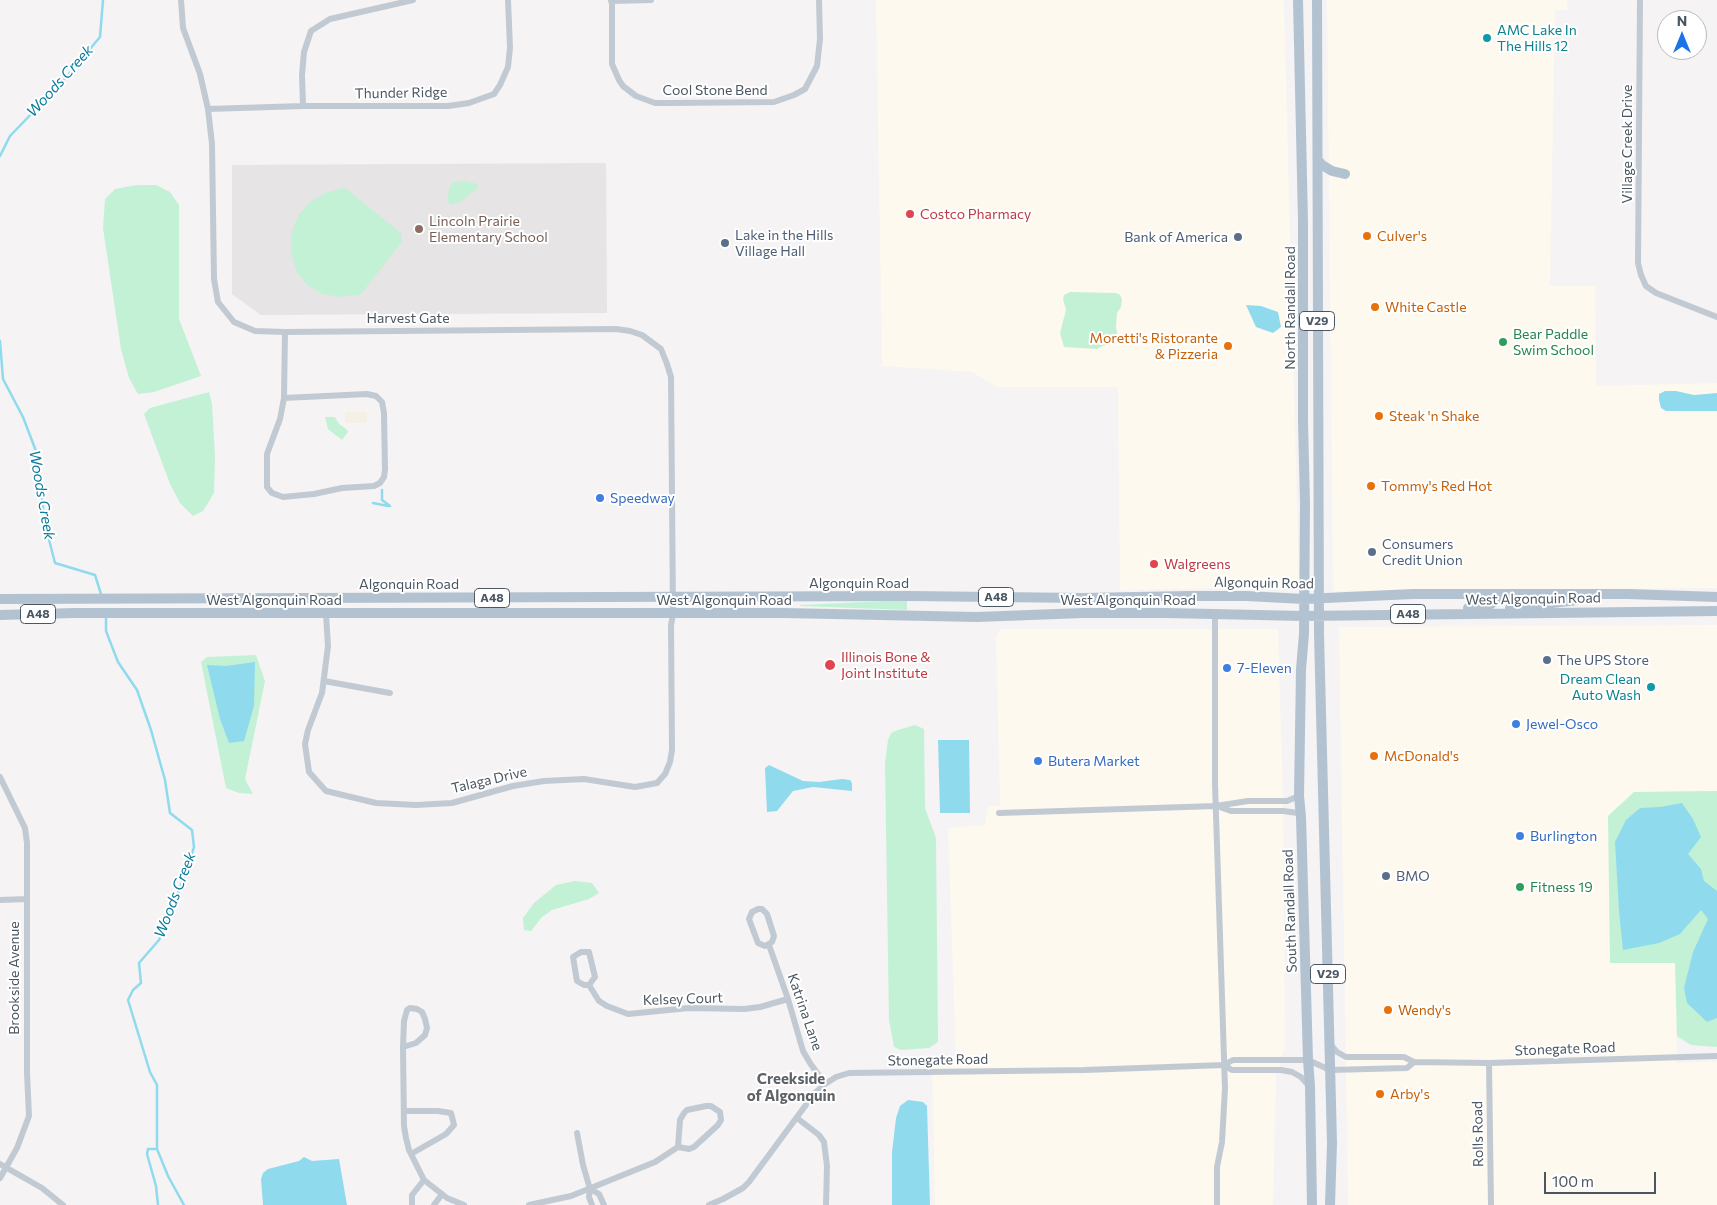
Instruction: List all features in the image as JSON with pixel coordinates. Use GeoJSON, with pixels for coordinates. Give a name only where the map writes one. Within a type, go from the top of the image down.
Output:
{"type":"FeatureCollection","features":[{"type":"Feature","properties":{"kind":"main road","name":"North Randall Road"},"geometry":{"type":"LineString","coordinates":[[1298,0],[1303,221],[1304,616]]}},
{"type":"Feature","properties":{"kind":"main road","name":"North Randall Road"},"geometry":{"type":"LineString","coordinates":[[1317,0],[1319,616]]}},
{"type":"Feature","properties":{"kind":"main road"},"geometry":{"type":"LineString","coordinates":[[1318,160],[1332,171],[1345,174]]}},
{"type":"Feature","properties":{"kind":"main road","name":"Algonquin Road"},"geometry":{"type":"LineString","coordinates":[[0,599],[909,596],[1083,598],[1246,596],[1304,599],[1413,594],[1601,594],[1717,597]]}},
{"type":"Feature","properties":{"kind":"main road"},"geometry":{"type":"LineString","coordinates":[[1417,614],[1489,605],[1496,601],[1498,594]]}},
{"type":"Feature","properties":{"kind":"main road"},"geometry":{"type":"LineString","coordinates":[[1497,613],[1517,607],[1571,600],[1593,600],[1601,594]]}},
{"type":"Feature","properties":{"kind":"main road","name":"West Algonquin Road"},"geometry":{"type":"LineString","coordinates":[[0,615],[784,614],[977,617],[1082,613],[1215,613],[1319,616],[1717,611]]}},
{"type":"Feature","properties":{"kind":"main road","name":"South Randall Road"},"geometry":{"type":"LineString","coordinates":[[1304,616],[1298,796],[1301,817],[1312,1205]]}},
{"type":"Feature","properties":{"kind":"main road","name":"V29"},"geometry":{"type":"LineString","coordinates":[[1319,616],[1332,1143],[1330,1205]]}},
{"type":"Feature","properties":{"kind":"street","name":"Harvest Gate"},"geometry":{"type":"LineString","coordinates":[[181,0],[183,28],[200,74],[208,109],[212,144],[214,279],[218,302],[234,322],[255,331],[285,332],[616,329],[642,335],[661,349],[671,377],[673,598]]}},
{"type":"Feature","properties":{"kind":"street"},"geometry":{"type":"LineString","coordinates":[[303,106],[302,74],[304,52],[311,31],[330,18],[414,0]]}},
{"type":"Feature","properties":{"kind":"street","name":"Thunder Ridge"},"geometry":{"type":"LineString","coordinates":[[208,109],[303,106],[448,106],[469,103],[494,94],[508,68],[510,48],[508,0]]}},
{"type":"Feature","properties":{"kind":"street"},"geometry":{"type":"LineString","coordinates":[[612,0],[652,0]]}},
{"type":"Feature","properties":{"kind":"street","name":"Cool Stone Bend"},"geometry":{"type":"LineString","coordinates":[[612,0],[612,64],[623,86],[636,96],[654,103],[681,103],[774,102],[805,89],[817,66],[820,40],[820,0]]}},
{"type":"Feature","properties":{"kind":"street","name":"Village Creek Drive"},"geometry":{"type":"LineString","coordinates":[[1640,0],[1638,263],[1641,276],[1646,286],[1656,294],[1717,317]]}},
{"type":"Feature","properties":{"kind":"street"},"geometry":{"type":"LineString","coordinates":[[284,398],[367,394],[376,396],[382,402],[384,412],[385,469],[384,477],[380,483],[374,486],[342,488],[302,495],[283,496],[272,493],[267,487],[267,454],[280,419],[284,398],[285,332]]}},
{"type":"Feature","properties":{"kind":"street","name":"Talaga Drive"},"geometry":{"type":"LineString","coordinates":[[326,614],[328,646],[322,694],[308,730],[305,744],[309,772],[326,791],[376,803],[416,805],[452,803],[513,786],[544,781],[584,779],[635,787],[657,783],[665,774],[672,750],[671,625],[673,598]]}},
{"type":"Feature","properties":{"kind":"street"},"geometry":{"type":"LineString","coordinates":[[1215,613],[1216,806],[1225,1088],[1222,1142],[1217,1167],[1217,1205]]}},
{"type":"Feature","properties":{"kind":"street"},"geometry":{"type":"LineString","coordinates":[[324,681],[390,693]]}},
{"type":"Feature","properties":{"kind":"street","name":"Brookside Avenue"},"geometry":{"type":"LineString","coordinates":[[0,777],[25,828],[27,843],[27,1073],[29,1116],[18,1148],[3,1166],[0,1178]]}},
{"type":"Feature","properties":{"kind":"street"},"geometry":{"type":"LineString","coordinates":[[999,813],[1216,806],[1248,801],[1287,801],[1298,796]]}},
{"type":"Feature","properties":{"kind":"street"},"geometry":{"type":"LineString","coordinates":[[1216,806],[1231,811],[1283,810],[1298,813],[1301,817]]}},
{"type":"Feature","properties":{"kind":"street"},"geometry":{"type":"LineString","coordinates":[[0,900],[27,899]]}},
{"type":"Feature","properties":{"kind":"street","name":"Katrina Lane"},"geometry":{"type":"LineString","coordinates":[[762,909],[767,914],[774,936],[769,945],[758,943],[749,918],[755,910],[762,909]]}},
{"type":"Feature","properties":{"kind":"street","name":"Katrina Lane"},"geometry":{"type":"LineString","coordinates":[[769,945],[788,999],[803,1051],[825,1084]]}},
{"type":"Feature","properties":{"kind":"street","name":"Kelsey Court"},"geometry":{"type":"LineString","coordinates":[[581,952],[589,952],[595,977],[589,985],[584,985],[578,981],[573,957],[581,952]]}},
{"type":"Feature","properties":{"kind":"street","name":"Kelsey Court"},"geometry":{"type":"LineString","coordinates":[[589,985],[599,1001],[617,1011],[628,1014],[689,1008],[744,1009],[760,1007],[788,999]]}},
{"type":"Feature","properties":{"kind":"street"},"geometry":{"type":"LineString","coordinates":[[403,1047],[416,1043],[425,1035],[427,1028],[425,1018],[422,1012],[417,1009],[410,1008],[404,1016],[403,1047],[404,1111],[406,1138],[411,1154],[424,1180],[442,1194],[464,1205]]}},
{"type":"Feature","properties":{"kind":"street","name":"Stonegate Road"},"geometry":{"type":"LineString","coordinates":[[1329,1043],[1337,1052],[1346,1057],[1404,1057],[1414,1062],[1489,1064],[1717,1056]]}},
{"type":"Feature","properties":{"kind":"street","name":"Stonegate Road"},"geometry":{"type":"LineString","coordinates":[[708,1205],[723,1199],[750,1182],[814,1094],[825,1084],[849,1073],[947,1073],[1224,1065],[1233,1060],[1308,1060],[1330,1070],[1408,1068],[1414,1062]]}},
{"type":"Feature","properties":{"kind":"street","name":"Rolls Road"},"geometry":{"type":"LineString","coordinates":[[1489,1064],[1491,1205]]}},
{"type":"Feature","properties":{"kind":"street","name":"Stonegate Road"},"geometry":{"type":"LineString","coordinates":[[1224,1065],[1232,1070],[1281,1070],[1292,1072],[1310,1086]]}},
{"type":"Feature","properties":{"kind":"street"},"geometry":{"type":"LineString","coordinates":[[529,1205],[571,1196],[590,1189],[655,1162],[678,1147],[689,1149],[701,1142],[720,1120],[720,1112],[712,1106],[687,1110],[680,1120],[678,1147]]}},
{"type":"Feature","properties":{"kind":"street"},"geometry":{"type":"LineString","coordinates":[[404,1111],[451,1113],[454,1124],[446,1134],[411,1154]]}},
{"type":"Feature","properties":{"kind":"street"},"geometry":{"type":"LineString","coordinates":[[797,1118],[819,1135],[824,1142],[827,1166],[826,1205]]}},
{"type":"Feature","properties":{"kind":"street"},"geometry":{"type":"LineString","coordinates":[[577,1134],[590,1189],[588,1197],[592,1205]]}},
{"type":"Feature","properties":{"kind":"street"},"geometry":{"type":"LineString","coordinates":[[3,1166],[42,1188],[63,1205]]}},
{"type":"Feature","properties":{"kind":"street"},"geometry":{"type":"LineString","coordinates":[[412,1205],[412,1195],[424,1180]]}},
{"type":"Feature","properties":{"kind":"street"},"geometry":{"type":"LineString","coordinates":[[590,1189],[599,1194],[604,1205]]}},
{"type":"Feature","properties":{"kind":"street"},"geometry":{"type":"LineString","coordinates":[[434,1205],[442,1194]]}},
{"type":"Feature","properties":{"kind":"shaded area"},"geometry":{"type":"Polygon","coordinates":[[[876,0],[1284,0],[1299,587],[1120,590],[1118,387],[997,387],[972,372],[882,366],[876,0]]]}},
{"type":"Feature","properties":{"kind":"shaded area"},"geometry":{"type":"Polygon","coordinates":[[[1327,0],[1567,0],[1568,10],[1555,10],[1550,286],[1595,286],[1596,386],[1717,383],[1717,588],[1333,591],[1327,0]]]}},
{"type":"Feature","properties":{"kind":"shaded area","name":"Lincoln Prairie Elementary School"},"geometry":{"type":"Polygon","coordinates":[[[606,163],[607,313],[261,315],[232,294],[232,165],[606,163]]]}},
{"type":"Feature","properties":{"kind":"shaded area"},"geometry":{"type":"Polygon","coordinates":[[[1717,625],[1717,791],[1634,792],[1608,816],[1610,963],[1675,963],[1677,1063],[1717,1061],[1717,1205],[1348,1205],[1339,627],[1717,625]]]}},
{"type":"Feature","properties":{"kind":"shaded area"},"geometry":{"type":"Polygon","coordinates":[[[1000,629],[1278,629],[1283,797],[1285,1047],[1276,1078],[1273,1205],[935,1205],[932,1063],[956,1061],[948,828],[985,825],[988,806],[1000,806],[996,636],[1000,629]]]}},
{"type":"Feature","properties":{"kind":"green space"},"geometry":{"type":"Polygon","coordinates":[[[466,181],[477,184],[477,189],[460,202],[450,205],[448,200],[449,187],[453,182],[466,181]]]}},
{"type":"Feature","properties":{"kind":"green space"},"geometry":{"type":"Polygon","coordinates":[[[137,185],[156,185],[170,192],[179,205],[179,319],[201,376],[154,392],[138,394],[129,378],[121,349],[103,228],[105,199],[115,189],[137,185]]]}},
{"type":"Feature","properties":{"kind":"green space"},"geometry":{"type":"Polygon","coordinates":[[[345,188],[402,234],[402,242],[360,295],[340,297],[323,294],[308,286],[297,272],[291,253],[291,234],[298,216],[310,202],[327,192],[345,188]]]}},
{"type":"Feature","properties":{"kind":"green space"},"geometry":{"type":"Polygon","coordinates":[[[1070,292],[1116,293],[1120,295],[1122,299],[1121,307],[1117,313],[1116,327],[1118,338],[1097,349],[1064,347],[1060,333],[1066,310],[1063,299],[1064,295],[1070,292]]]}},
{"type":"Feature","properties":{"kind":"green space"},"geometry":{"type":"Polygon","coordinates":[[[209,392],[212,404],[215,456],[214,493],[203,511],[193,516],[180,503],[170,484],[144,414],[150,408],[209,392]]]}},
{"type":"Feature","properties":{"kind":"green space"},"geometry":{"type":"Polygon","coordinates":[[[325,417],[335,417],[339,424],[346,429],[348,432],[342,440],[328,429],[325,417]]]}},
{"type":"Feature","properties":{"kind":"green space"},"geometry":{"type":"Polygon","coordinates":[[[907,600],[907,610],[800,606],[800,605],[907,600]]]}},
{"type":"Feature","properties":{"kind":"green space"},"geometry":{"type":"Polygon","coordinates":[[[256,655],[265,681],[245,779],[253,794],[239,793],[226,788],[201,662],[207,657],[256,655]]]}},
{"type":"Feature","properties":{"kind":"green space"},"geometry":{"type":"Polygon","coordinates":[[[915,725],[924,729],[925,808],[936,838],[938,1042],[929,1048],[901,1050],[894,1047],[889,1020],[885,764],[888,740],[891,733],[915,725]]]}},
{"type":"Feature","properties":{"kind":"green space"},"geometry":{"type":"Polygon","coordinates":[[[1717,791],[1717,1047],[1691,1045],[1677,1036],[1675,963],[1610,963],[1608,816],[1634,792],[1717,791]]]}},
{"type":"Feature","properties":{"kind":"green space"},"geometry":{"type":"Polygon","coordinates":[[[575,881],[592,883],[599,893],[589,899],[552,910],[542,917],[531,931],[524,930],[523,918],[534,903],[556,885],[575,881]]]}},
{"type":"Feature","properties":{"kind":"sand"},"geometry":{"type":"Polygon","coordinates":[[[345,412],[367,412],[367,423],[345,423],[345,412]]]}},
{"type":"Feature","properties":{"kind":"water"},"geometry":{"type":"Polygon","coordinates":[[[1246,305],[1261,306],[1278,312],[1281,327],[1273,333],[1256,327],[1246,305]]]}},
{"type":"Feature","properties":{"kind":"water"},"geometry":{"type":"Polygon","coordinates":[[[1665,391],[1676,391],[1694,395],[1717,393],[1717,411],[1666,411],[1661,408],[1659,400],[1659,394],[1665,391]]]}},
{"type":"Feature","properties":{"kind":"water"},"geometry":{"type":"Polygon","coordinates":[[[255,662],[254,706],[244,741],[229,743],[220,719],[207,665],[226,666],[255,662]]]}},
{"type":"Feature","properties":{"kind":"water"},"geometry":{"type":"Polygon","coordinates":[[[938,740],[969,740],[970,813],[940,813],[938,740]]]}},
{"type":"Feature","properties":{"kind":"water"},"geometry":{"type":"Polygon","coordinates":[[[769,765],[803,781],[850,780],[852,791],[813,787],[793,791],[777,811],[767,812],[765,768],[769,765]]]}},
{"type":"Feature","properties":{"kind":"water"},"geometry":{"type":"Polygon","coordinates":[[[1682,803],[1693,819],[1701,837],[1688,854],[1701,869],[1704,881],[1717,891],[1717,1018],[1707,1022],[1687,1003],[1684,988],[1693,952],[1708,919],[1701,910],[1680,934],[1659,943],[1623,950],[1615,842],[1626,820],[1640,808],[1682,803]]]}},
{"type":"Feature","properties":{"kind":"water"},"geometry":{"type":"Polygon","coordinates":[[[908,1100],[923,1102],[927,1106],[930,1205],[892,1205],[892,1152],[896,1118],[900,1106],[908,1100]]]}},
{"type":"Feature","properties":{"kind":"water"},"geometry":{"type":"Polygon","coordinates":[[[304,1157],[312,1161],[339,1159],[347,1205],[263,1205],[261,1179],[263,1173],[268,1169],[299,1161],[304,1157]]]}},
{"type":"Feature","properties":{"kind":"waterway","name":"Woods Creek"},"geometry":{"type":"LineString","coordinates":[[0,156],[10,136],[63,81],[100,37],[103,0]]}},
{"type":"Feature","properties":{"kind":"waterway","name":"Woods Creek"},"geometry":{"type":"LineString","coordinates":[[0,341],[3,379],[23,417],[39,459],[44,520],[55,563],[95,575],[101,594]]}},
{"type":"Feature","properties":{"kind":"waterway"},"geometry":{"type":"LineString","coordinates":[[382,490],[382,500],[390,506]]}},
{"type":"Feature","properties":{"kind":"waterway"},"geometry":{"type":"LineString","coordinates":[[373,503],[388,506]]}},
{"type":"Feature","properties":{"kind":"waterway","name":"Woods Creek"},"geometry":{"type":"LineString","coordinates":[[106,616],[106,631],[118,662],[137,690],[151,730],[165,780],[170,813],[192,830],[194,847],[185,875],[159,940],[139,963],[141,983],[133,990],[128,1000],[150,1072],[157,1085],[157,1149],[168,1176],[184,1205]]}},
{"type":"Feature","properties":{"kind":"waterway"},"geometry":{"type":"LineString","coordinates":[[156,1149],[148,1149],[147,1154],[156,1186],[158,1205]]}},
{"type":"Feature","properties":{"kind":"place","name":"AMC Lake In The Hills 12"},"geometry":{"type":"Point","coordinates":[1487,38]}},
{"type":"Feature","properties":{"kind":"place","name":"Costco Pharmacy"},"geometry":{"type":"Point","coordinates":[910,214]}},
{"type":"Feature","properties":{"kind":"place","name":"Lincoln Prairie Elementary School"},"geometry":{"type":"Point","coordinates":[419,229]}},
{"type":"Feature","properties":{"kind":"place","name":"Culver's"},"geometry":{"type":"Point","coordinates":[1367,236]}},
{"type":"Feature","properties":{"kind":"place","name":"Bank of America"},"geometry":{"type":"Point","coordinates":[1238,237]}},
{"type":"Feature","properties":{"kind":"place","name":"Lake in the Hills Village Hall"},"geometry":{"type":"Point","coordinates":[725,243]}},
{"type":"Feature","properties":{"kind":"place","name":"White Castle"},"geometry":{"type":"Point","coordinates":[1375,307]}},
{"type":"Feature","properties":{"kind":"place","name":"Bear Paddle Swim School"},"geometry":{"type":"Point","coordinates":[1503,342]}},
{"type":"Feature","properties":{"kind":"place","name":"Moretti's Ristorante & Pizzeria"},"geometry":{"type":"Point","coordinates":[1228,346]}},
{"type":"Feature","properties":{"kind":"place","name":"Steak 'n Shake"},"geometry":{"type":"Point","coordinates":[1379,416]}},
{"type":"Feature","properties":{"kind":"place","name":"Tommy's Red Hot"},"geometry":{"type":"Point","coordinates":[1371,486]}},
{"type":"Feature","properties":{"kind":"place","name":"Speedway"},"geometry":{"type":"Point","coordinates":[600,498]}},
{"type":"Feature","properties":{"kind":"place","name":"Consumers Credit Union"},"geometry":{"type":"Point","coordinates":[1372,552]}},
{"type":"Feature","properties":{"kind":"place","name":"Walgreens"},"geometry":{"type":"Point","coordinates":[1154,564]}},
{"type":"Feature","properties":{"kind":"place","name":"The UPS Store"},"geometry":{"type":"Point","coordinates":[1547,660]}},
{"type":"Feature","properties":{"kind":"place","name":"Illinois Bone & Joint Institute"},"geometry":{"type":"Point","coordinates":[830,665]}},
{"type":"Feature","properties":{"kind":"place","name":"7-Eleven"},"geometry":{"type":"Point","coordinates":[1227,668]}},
{"type":"Feature","properties":{"kind":"place","name":"Dream Clean Auto Wash"},"geometry":{"type":"Point","coordinates":[1651,687]}},
{"type":"Feature","properties":{"kind":"place","name":"Jewel-Osco"},"geometry":{"type":"Point","coordinates":[1516,724]}},
{"type":"Feature","properties":{"kind":"place","name":"McDonald's"},"geometry":{"type":"Point","coordinates":[1374,756]}},
{"type":"Feature","properties":{"kind":"place","name":"Butera Market"},"geometry":{"type":"Point","coordinates":[1038,761]}},
{"type":"Feature","properties":{"kind":"place","name":"Burlington"},"geometry":{"type":"Point","coordinates":[1520,836]}},
{"type":"Feature","properties":{"kind":"place","name":"BMO"},"geometry":{"type":"Point","coordinates":[1386,876]}},
{"type":"Feature","properties":{"kind":"place","name":"Fitness 19"},"geometry":{"type":"Point","coordinates":[1520,887]}},
{"type":"Feature","properties":{"kind":"place","name":"Wendy's"},"geometry":{"type":"Point","coordinates":[1388,1010]}},
{"type":"Feature","properties":{"kind":"place","name":"Arby's"},"geometry":{"type":"Point","coordinates":[1380,1094]}},
{"type":"Feature","properties":{"kind":"district","name":"Creekside of Algonquin"},"geometry":{"type":"Point","coordinates":[791,1088]}}]}
